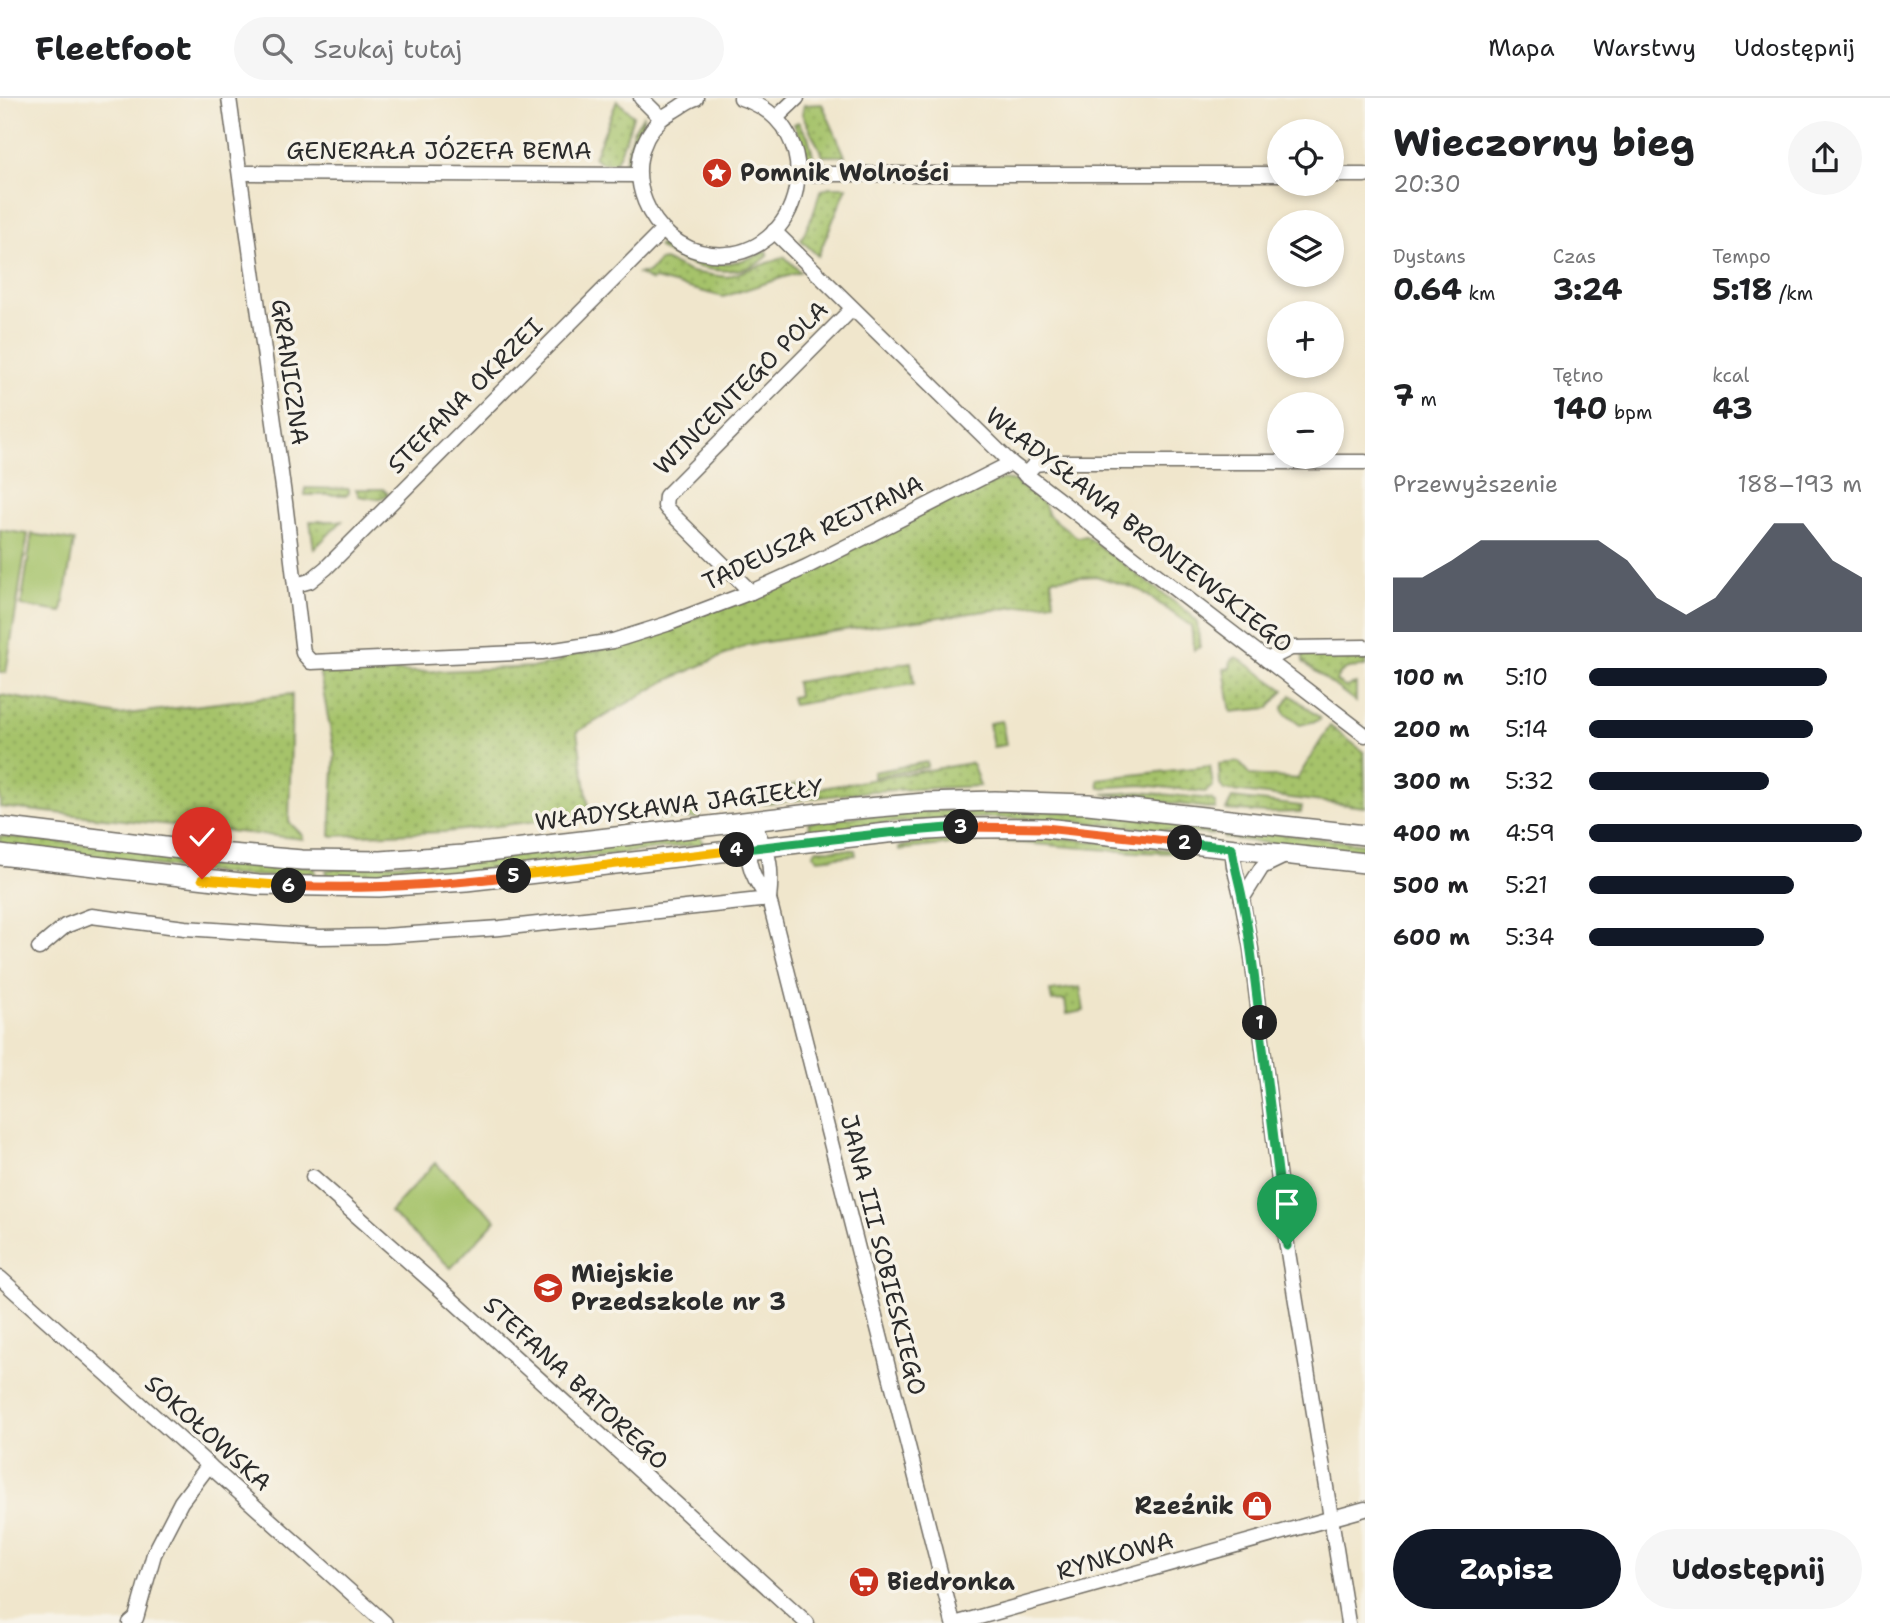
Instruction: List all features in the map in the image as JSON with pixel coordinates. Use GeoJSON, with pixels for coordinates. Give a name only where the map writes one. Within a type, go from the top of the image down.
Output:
{"type":"FeatureCollection","features":[{"type":"Feature","properties":{"kind":"main road","name":"WŁADYSŁAWA JAGIEŁŁY"},"geometry":{"type":"LineString","coordinates":[[0,827],[206,852],[302,860],[357,861],[463,855],[887,806],[995,801],[1088,804],[1364,835]]}},
{"type":"Feature","properties":{"kind":"main road","name":"WŁADYSŁAWA JAGIEŁŁY"},"geometry":{"type":"LineString","coordinates":[[0,855],[258,885],[347,888],[452,883],[945,827],[993,827],[1045,828],[1365,863]]}},
{"type":"Feature","properties":{"kind":"street","name":"GRANICZNA"},"geometry":{"type":"LineString","coordinates":[[229,98],[303,653]]}},
{"type":"Feature","properties":{"kind":"street"},"geometry":{"type":"LineString","coordinates":[[641,98],[661,118]]}},
{"type":"Feature","properties":{"kind":"street"},"geometry":{"type":"LineString","coordinates":[[696,98],[661,118],[644,145],[638,175],[646,205],[662,231],[682,246],[712,254],[731,253],[751,247],[775,231],[795,197],[799,173],[794,148],[776,118],[753,102],[741,98]]}},
{"type":"Feature","properties":{"kind":"street"},"geometry":{"type":"LineString","coordinates":[[776,118],[797,98]]}},
{"type":"Feature","properties":{"kind":"street","name":"GENERAŁA JÓZEFA BEMA"},"geometry":{"type":"LineString","coordinates":[[240,173],[638,175]]}},
{"type":"Feature","properties":{"kind":"street"},"geometry":{"type":"LineString","coordinates":[[799,173],[1267,174]]}},
{"type":"Feature","properties":{"kind":"street"},"geometry":{"type":"LineString","coordinates":[[1344,175],[1365,175]]}},
{"type":"Feature","properties":{"kind":"street","name":"STEFANA OKRZEI"},"geometry":{"type":"LineString","coordinates":[[296,585],[310,581],[326,568],[662,231]]}},
{"type":"Feature","properties":{"kind":"street","name":"WŁADYSŁAWA BRONIEWSKIEGO"},"geometry":{"type":"LineString","coordinates":[[775,231],[1025,475],[1365,735]]}},
{"type":"Feature","properties":{"kind":"street","name":"WINCENTEGO POLA"},"geometry":{"type":"LineString","coordinates":[[751,592],[668,510],[665,506],[666,496],[852,309]]}},
{"type":"Feature","properties":{"kind":"street"},"geometry":{"type":"LineString","coordinates":[[1025,475],[1035,464],[1054,462],[1365,462]]}},
{"type":"Feature","properties":{"kind":"street","name":"TADEUSZA REJTANA"},"geometry":{"type":"LineString","coordinates":[[303,653],[311,662],[321,663],[554,650],[613,642],[751,592],[1011,463]]}},
{"type":"Feature","properties":{"kind":"street"},"geometry":{"type":"LineString","coordinates":[[1267,660],[1292,648],[1365,647]]}},
{"type":"Feature","properties":{"kind":"street","name":"JANA III SOBIESKIEGO"},"geometry":{"type":"LineString","coordinates":[[751,821],[757,847],[754,880],[769,899],[953,1623]]}},
{"type":"Feature","properties":{"kind":"street"},"geometry":{"type":"LineString","coordinates":[[1232,848],[1251,949],[1287,1246],[1348,1623]]}},
{"type":"Feature","properties":{"kind":"street"},"geometry":{"type":"LineString","coordinates":[[1242,899],[1262,867],[1287,855]]}},
{"type":"Feature","properties":{"kind":"street"},"geometry":{"type":"LineString","coordinates":[[39,948],[65,926],[91,916],[185,928],[320,937],[371,936],[500,928],[769,899]]}},
{"type":"Feature","properties":{"kind":"street","name":"STEFANA BATOREGO"},"geometry":{"type":"LineString","coordinates":[[313,1177],[807,1623]]}},
{"type":"Feature","properties":{"kind":"street","name":"SOKOŁOWSKA"},"geometry":{"type":"LineString","coordinates":[[0,1278],[384,1623]]}},
{"type":"Feature","properties":{"kind":"street"},"geometry":{"type":"LineString","coordinates":[[130,1623],[136,1618],[154,1554],[181,1502],[209,1465]]}},
{"type":"Feature","properties":{"kind":"street","name":"RYNKOWA"},"geometry":{"type":"LineString","coordinates":[[958,1623],[1365,1509]]}},
{"type":"Feature","properties":{"kind":"green space"},"geometry":{"type":"Polygon","coordinates":[[[617,101],[633,115],[632,119],[615,163],[601,163],[594,157],[617,101]]]}},
{"type":"Feature","properties":{"kind":"green space"},"geometry":{"type":"Polygon","coordinates":[[[822,104],[845,156],[823,156],[802,114],[804,105],[822,104]]]}},
{"type":"Feature","properties":{"kind":"green space"},"geometry":{"type":"Polygon","coordinates":[[[643,116],[637,142],[624,164],[633,131],[643,116]]]}},
{"type":"Feature","properties":{"kind":"green space"},"geometry":{"type":"Polygon","coordinates":[[[798,122],[808,136],[815,163],[807,155],[794,124],[798,122]]]}},
{"type":"Feature","properties":{"kind":"green space"},"geometry":{"type":"Polygon","coordinates":[[[829,187],[847,187],[818,256],[801,240],[813,215],[820,191],[829,187]]]}},
{"type":"Feature","properties":{"kind":"green space"},"geometry":{"type":"Polygon","coordinates":[[[662,244],[713,263],[737,262],[766,251],[768,256],[742,269],[712,270],[682,261],[658,246],[662,244]]]}},
{"type":"Feature","properties":{"kind":"green space"},"geometry":{"type":"Polygon","coordinates":[[[785,257],[800,272],[723,297],[655,279],[652,281],[637,273],[648,273],[659,261],[665,260],[690,272],[727,277],[785,257]]]}},
{"type":"Feature","properties":{"kind":"green space"},"geometry":{"type":"Polygon","coordinates":[[[1003,479],[1014,481],[1045,505],[1048,515],[1077,537],[1086,536],[1190,614],[1197,623],[1200,647],[1194,650],[1191,626],[1140,590],[1096,576],[1051,579],[1054,602],[747,645],[666,681],[577,732],[590,815],[445,832],[330,836],[335,755],[319,669],[417,672],[536,667],[560,662],[560,657],[597,651],[676,627],[986,482],[988,485],[1003,479]]]}},
{"type":"Feature","properties":{"kind":"green space"},"geometry":{"type":"Polygon","coordinates":[[[305,488],[349,489],[349,493],[305,495],[305,488]]]}},
{"type":"Feature","properties":{"kind":"green space"},"geometry":{"type":"Polygon","coordinates":[[[356,489],[383,489],[388,494],[381,498],[370,498],[359,496],[356,489]]]}},
{"type":"Feature","properties":{"kind":"green space"},"geometry":{"type":"Polygon","coordinates":[[[310,521],[342,521],[314,549],[310,521]]]}},
{"type":"Feature","properties":{"kind":"green space"},"geometry":{"type":"Polygon","coordinates":[[[0,530],[28,534],[6,673],[0,672],[0,530]]]}},
{"type":"Feature","properties":{"kind":"green space"},"geometry":{"type":"Polygon","coordinates":[[[32,534],[74,541],[62,612],[21,606],[32,534]]]}},
{"type":"Feature","properties":{"kind":"green space"},"geometry":{"type":"Polygon","coordinates":[[[1365,654],[1365,667],[1344,670],[1336,681],[1345,687],[1356,684],[1356,702],[1303,662],[1303,655],[1365,654]]]}},
{"type":"Feature","properties":{"kind":"green space"},"geometry":{"type":"Polygon","coordinates":[[[1237,657],[1284,690],[1269,708],[1231,712],[1224,669],[1230,668],[1231,660],[1237,657]]]}},
{"type":"Feature","properties":{"kind":"green space"},"geometry":{"type":"Polygon","coordinates":[[[911,662],[914,684],[793,705],[791,697],[798,696],[796,682],[911,662]]]}},
{"type":"Feature","properties":{"kind":"green space"},"geometry":{"type":"Polygon","coordinates":[[[292,694],[289,822],[303,839],[0,807],[0,695],[119,715],[292,694]]]}},
{"type":"Feature","properties":{"kind":"green space"},"geometry":{"type":"Polygon","coordinates":[[[1291,695],[1320,720],[1300,725],[1284,713],[1283,707],[1291,695]]]}},
{"type":"Feature","properties":{"kind":"green space"},"geometry":{"type":"Polygon","coordinates":[[[1002,721],[1006,745],[993,747],[989,723],[1002,721]]]}},
{"type":"Feature","properties":{"kind":"green space"},"geometry":{"type":"Polygon","coordinates":[[[1330,726],[1364,752],[1365,807],[1224,790],[1220,785],[1219,764],[1239,762],[1250,775],[1297,779],[1330,726]]]}},
{"type":"Feature","properties":{"kind":"green space"},"geometry":{"type":"Polygon","coordinates":[[[927,762],[927,767],[874,777],[873,772],[927,762]]]}},
{"type":"Feature","properties":{"kind":"green space"},"geometry":{"type":"Polygon","coordinates":[[[970,763],[980,786],[872,791],[763,804],[762,798],[970,763]]]}},
{"type":"Feature","properties":{"kind":"green space"},"geometry":{"type":"Polygon","coordinates":[[[1210,766],[1213,786],[1205,792],[1142,785],[1099,788],[1098,779],[1210,766]]]}},
{"type":"Feature","properties":{"kind":"green space"},"geometry":{"type":"Polygon","coordinates":[[[814,781],[815,786],[766,794],[766,790],[814,781]]]}},
{"type":"Feature","properties":{"kind":"green space"},"geometry":{"type":"Polygon","coordinates":[[[1140,792],[1211,799],[1216,804],[1216,809],[1103,794],[1140,792]]]}},
{"type":"Feature","properties":{"kind":"green space"},"geometry":{"type":"Polygon","coordinates":[[[1232,798],[1302,806],[1301,812],[1226,810],[1232,798]]]}},
{"type":"Feature","properties":{"kind":"green space"},"geometry":{"type":"Polygon","coordinates":[[[988,808],[1096,813],[1213,827],[1214,835],[1016,818],[966,818],[877,824],[811,832],[808,822],[988,808]]]}},
{"type":"Feature","properties":{"kind":"green space"},"geometry":{"type":"Polygon","coordinates":[[[699,812],[700,818],[655,819],[655,817],[699,812]]]}},
{"type":"Feature","properties":{"kind":"green space"},"geometry":{"type":"Polygon","coordinates":[[[1224,827],[1365,844],[1365,855],[1224,838],[1224,827]]]}},
{"type":"Feature","properties":{"kind":"green space"},"geometry":{"type":"Polygon","coordinates":[[[700,835],[703,844],[436,875],[326,879],[326,870],[700,835]]]}},
{"type":"Feature","properties":{"kind":"green space"},"geometry":{"type":"Polygon","coordinates":[[[0,836],[315,867],[315,878],[234,875],[0,846],[0,836]]]}},
{"type":"Feature","properties":{"kind":"green space"},"geometry":{"type":"Polygon","coordinates":[[[1008,836],[1071,839],[1209,854],[1134,852],[986,840],[899,850],[899,847],[939,838],[1008,836]]]}},
{"type":"Feature","properties":{"kind":"green space"},"geometry":{"type":"Polygon","coordinates":[[[817,849],[855,850],[856,855],[818,859],[813,854],[817,849]]]}},
{"type":"Feature","properties":{"kind":"green space"},"geometry":{"type":"Polygon","coordinates":[[[1080,987],[1084,1011],[1067,1014],[1065,1000],[1052,1001],[1050,991],[1080,987]]]}},
{"type":"Feature","properties":{"kind":"green space"},"geometry":{"type":"Polygon","coordinates":[[[435,1163],[496,1220],[451,1268],[390,1212],[435,1163]]]}},
{"type":"Feature","properties":{"kind":"place","name":"Pomnik Wolności"},"geometry":{"type":"Point","coordinates":[717,173]}},
{"type":"Feature","properties":{"kind":"place","name":"Miejskie Przedszkole nr 3"},"geometry":{"type":"Point","coordinates":[548,1288]}},
{"type":"Feature","properties":{"kind":"place","name":"Rzeźnik"},"geometry":{"type":"Point","coordinates":[1257,1506]}},
{"type":"Feature","properties":{"kind":"place","name":"Biedronka"},"geometry":{"type":"Point","coordinates":[864,1582]}},
{"type":"Feature","properties":{"kind":"route"},"geometry":{"type":"LineString","coordinates":[[202,879],[321,888],[424,886],[945,827],[1045,828],[1232,848],[1251,949],[1287,1246]]}}]}
